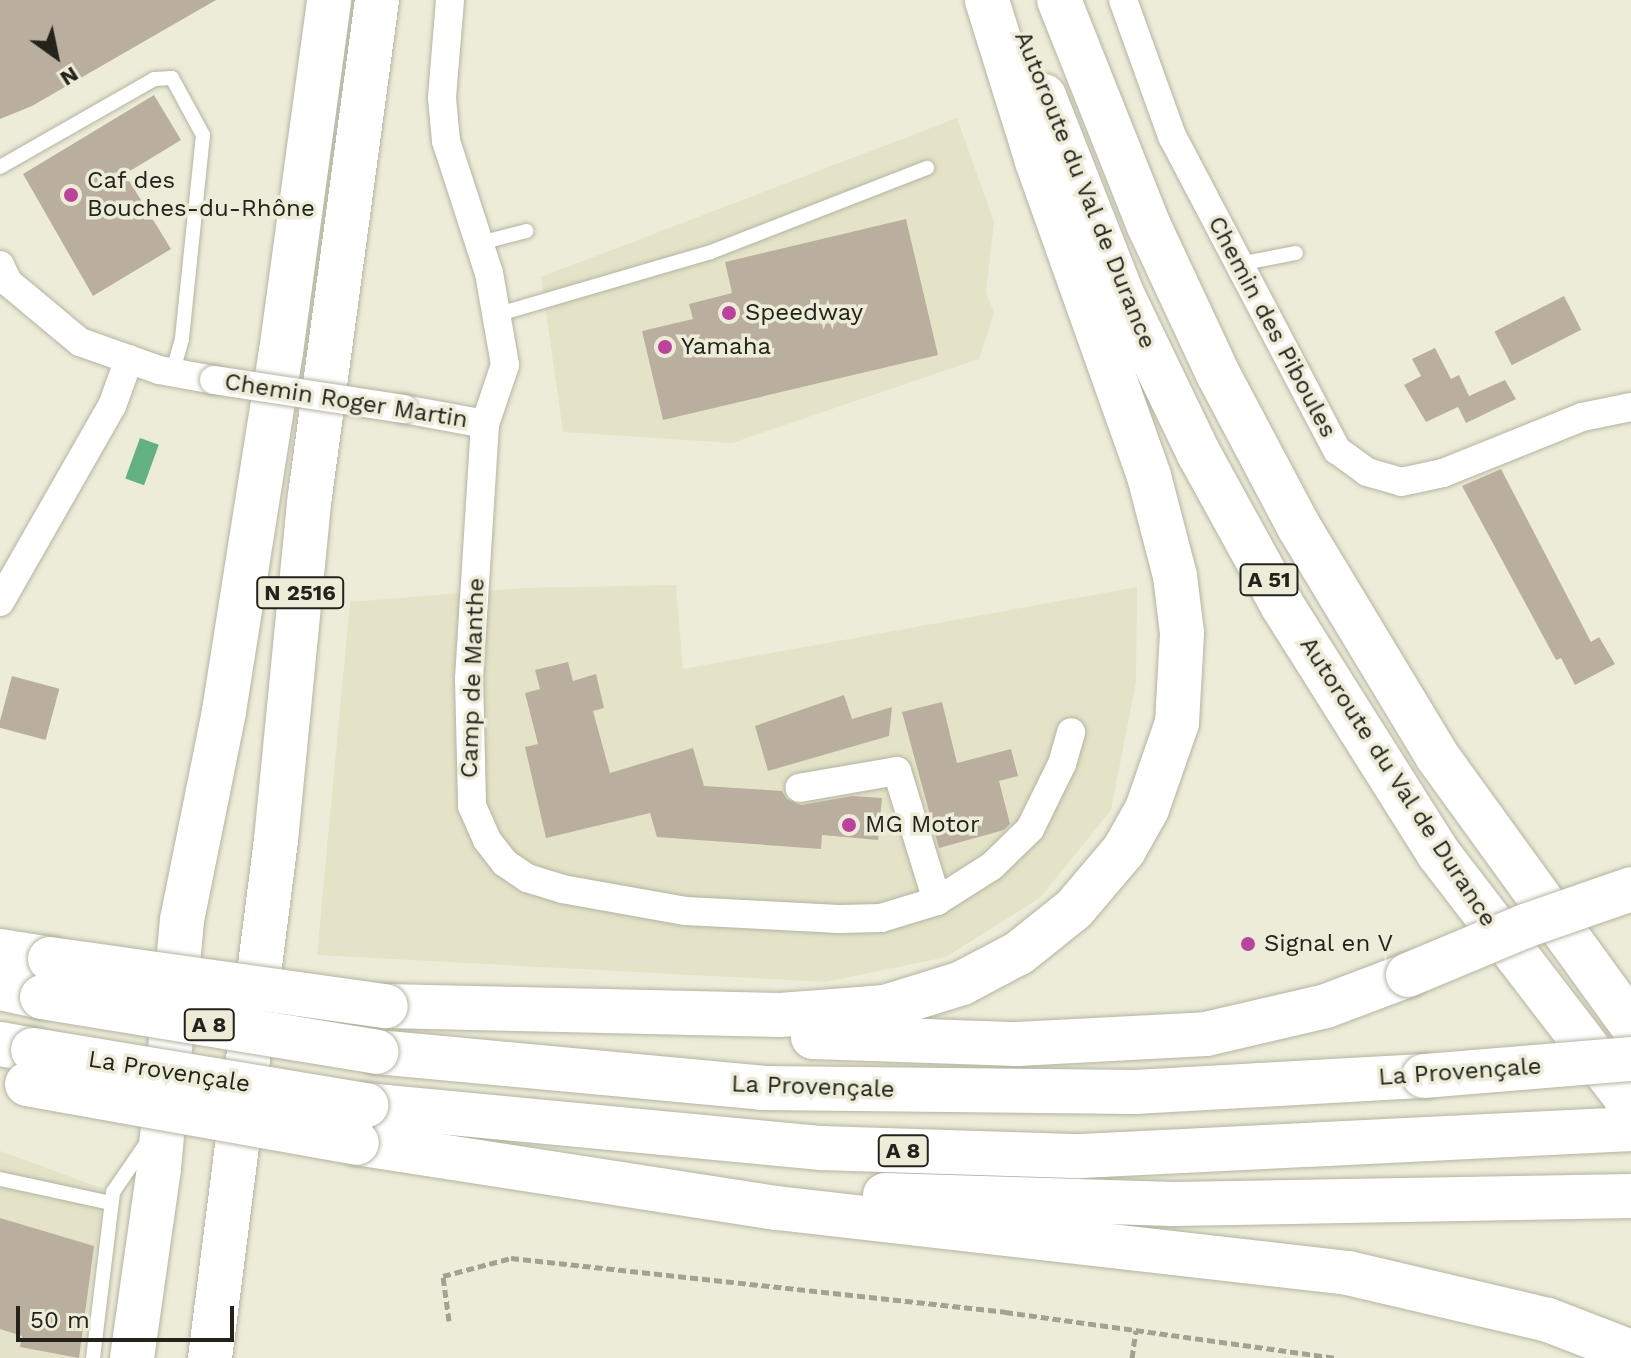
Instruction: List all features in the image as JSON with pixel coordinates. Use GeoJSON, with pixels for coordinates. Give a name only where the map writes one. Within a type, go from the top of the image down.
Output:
{"type":"FeatureCollection","features":[{"type":"Feature","properties":{"kind":"highway","name":"N 2516"},"geometry":{"type":"LineString","coordinates":[[132,1358],[164,1118],[182,920],[224,711],[278,368],[329,0]]}},
{"type":"Feature","properties":{"kind":"highway","name":"N 2516"},"geometry":{"type":"LineString","coordinates":[[210,1358],[276,840],[310,496],[377,0]]}},
{"type":"Feature","properties":{"kind":"highway"},"geometry":{"type":"LineString","coordinates":[[386,1006],[780,1015],[885,1007],[962,983],[1019,953],[1074,909],[1124,850],[1147,809],[1177,723],[1182,633],[1175,576],[1149,476],[1037,161],[987,0]]}},
{"type":"Feature","properties":{"kind":"highway","name":"Autoroute du Val de Durance"},"geometry":{"type":"LineString","coordinates":[[1009,0],[1122,294],[1199,454],[1282,605],[1439,854],[1631,1104]]}},
{"type":"Feature","properties":{"kind":"highway","name":"Autoroute du Val de Durance"},"geometry":{"type":"LineString","coordinates":[[1059,0],[1149,226],[1218,374],[1299,527],[1437,756],[1631,1024]]}},
{"type":"Feature","properties":{"kind":"highway"},"geometry":{"type":"LineString","coordinates":[[1437,756],[1631,987]]}},
{"type":"Feature","properties":{"kind":"highway"},"geometry":{"type":"LineString","coordinates":[[0,951],[46,978],[608,1028],[934,1042],[1096,1043],[1264,1024],[1408,975],[1525,926],[1631,889]]}},
{"type":"Feature","properties":{"kind":"highway","name":"La Provençale"},"geometry":{"type":"LineString","coordinates":[[0,988],[46,978],[377,1052],[762,1088],[1135,1092],[1424,1076],[1631,1059]]}},
{"type":"Feature","properties":{"kind":"highway"},"geometry":{"type":"LineString","coordinates":[[15,1064],[784,1192],[1173,1204],[1456,1202],[1631,1196]]}},
{"type":"Feature","properties":{"kind":"highway"},"geometry":{"type":"LineString","coordinates":[[362,1124],[777,1208],[1348,1273],[1548,1320],[1631,1352]]}},
{"type":"Feature","properties":{"kind":"highway","name":"A 8"},"geometry":{"type":"LineString","coordinates":[[362,1124],[821,1148],[1081,1156],[1441,1142],[1631,1129]]}},
{"type":"Feature","properties":{"kind":"street","name":"Chemin Roger Martin"},"geometry":{"type":"LineString","coordinates":[[0,265],[8,282],[80,342],[129,359],[172,373],[485,424],[505,365],[499,314],[480,243],[446,141],[442,98],[450,0]]}},
{"type":"Feature","properties":{"kind":"street","name":"Chemin des Piboules"},"geometry":{"type":"LineString","coordinates":[[1123,0],[1172,136],[1337,450],[1367,472],[1388,480],[1443,473],[1582,417],[1631,407]]}},
{"type":"Feature","properties":{"kind":"street"},"geometry":{"type":"LineString","coordinates":[[0,602],[112,406],[129,359]]}},
{"type":"Feature","properties":{"kind":"street","name":"Camp de Manthe"},"geometry":{"type":"LineString","coordinates":[[485,424],[468,776],[472,806],[487,840],[505,863],[527,878],[562,889],[686,911],[881,918],[937,901],[992,866],[1030,829],[1062,764],[1071,732]]}},
{"type":"Feature","properties":{"kind":"street"},"geometry":{"type":"LineString","coordinates":[[799,788],[897,771],[937,901]]}},
{"type":"Feature","properties":{"kind":"lane"},"geometry":{"type":"LineString","coordinates":[[0,167],[154,79],[172,78],[203,135],[182,339],[172,373]]}},
{"type":"Feature","properties":{"kind":"lane"},"geometry":{"type":"LineString","coordinates":[[499,314],[711,252],[927,168]]}},
{"type":"Feature","properties":{"kind":"lane"},"geometry":{"type":"LineString","coordinates":[[480,243],[526,231]]}},
{"type":"Feature","properties":{"kind":"lane"},"geometry":{"type":"LineString","coordinates":[[1239,264],[1296,253]]}},
{"type":"Feature","properties":{"kind":"lane"},"geometry":{"type":"LineString","coordinates":[[93,1358],[113,1192],[164,1118]]}},
{"type":"Feature","properties":{"kind":"lane"},"geometry":{"type":"LineString","coordinates":[[0,1179],[111,1203]]}},
{"type":"Feature","properties":{"kind":"path"},"geometry":{"type":"LineString","coordinates":[[449,1321],[443,1276],[511,1258],[1136,1330],[1338,1358]]}},
{"type":"Feature","properties":{"kind":"path"},"geometry":{"type":"LineString","coordinates":[[1132,1358],[1136,1330]]}},
{"type":"Feature","properties":{"kind":"shaded area"},"geometry":{"type":"Polygon","coordinates":[[[957,118],[994,222],[986,292],[994,313],[979,359],[732,443],[563,432],[541,277],[957,118]]]}},
{"type":"Feature","properties":{"kind":"shaded area"},"geometry":{"type":"Polygon","coordinates":[[[140,438],[159,445],[144,485],[125,478],[140,438]]]}},
{"type":"Feature","properties":{"kind":"shaded area"},"geometry":{"type":"Polygon","coordinates":[[[676,585],[683,669],[1137,587],[1136,682],[1111,810],[1040,898],[946,957],[826,982],[317,955],[350,602],[523,588],[676,585]]]}},
{"type":"Feature","properties":{"kind":"shaded area"},"geometry":{"type":"Polygon","coordinates":[[[0,1151],[104,1189],[81,1358],[0,1358],[0,1151]]]}},
{"type":"Feature","properties":{"kind":"building"},"geometry":{"type":"Polygon","coordinates":[[[0,0],[216,0],[32,106],[0,119],[0,0]]]}},
{"type":"Feature","properties":{"kind":"building","name":"Caf des Bouches-du-Rhône"},"geometry":{"type":"Polygon","coordinates":[[[154,95],[181,140],[125,174],[171,249],[93,296],[23,174],[154,95]]]}},
{"type":"Feature","properties":{"kind":"building"},"geometry":{"type":"Polygon","coordinates":[[[906,219],[938,355],[663,420],[642,331],[693,319],[689,304],[732,293],[725,262],[906,219]]]}},
{"type":"Feature","properties":{"kind":"building"},"geometry":{"type":"Polygon","coordinates":[[[1564,296],[1581,330],[1512,365],[1495,331],[1564,296]]]}},
{"type":"Feature","properties":{"kind":"building"},"geometry":{"type":"Polygon","coordinates":[[[1435,348],[1451,379],[1459,375],[1469,396],[1505,380],[1516,399],[1466,423],[1458,407],[1426,422],[1404,385],[1421,376],[1412,359],[1435,348]]]}},
{"type":"Feature","properties":{"kind":"building"},"geometry":{"type":"Polygon","coordinates":[[[1501,469],[1591,642],[1599,637],[1615,664],[1575,685],[1561,658],[1556,660],[1462,486],[1501,469]]]}},
{"type":"Feature","properties":{"kind":"building"},"geometry":{"type":"Polygon","coordinates":[[[568,662],[573,681],[596,674],[604,708],[593,711],[610,773],[693,748],[704,786],[782,791],[787,799],[801,805],[852,796],[882,798],[878,840],[822,835],[821,849],[657,837],[650,813],[546,838],[525,747],[538,744],[525,693],[540,689],[535,670],[568,662]]]}},
{"type":"Feature","properties":{"kind":"building"},"geometry":{"type":"Polygon","coordinates":[[[12,676],[59,689],[46,740],[0,728],[12,676]]]}},
{"type":"Feature","properties":{"kind":"building"},"geometry":{"type":"Polygon","coordinates":[[[844,695],[852,719],[892,707],[889,736],[768,771],[755,726],[844,695]]]}},
{"type":"Feature","properties":{"kind":"building"},"geometry":{"type":"Polygon","coordinates":[[[942,702],[957,763],[1011,749],[1018,776],[999,781],[1010,824],[1004,830],[939,848],[902,712],[942,702]]]}},
{"type":"Feature","properties":{"kind":"building"},"geometry":{"type":"Polygon","coordinates":[[[0,1218],[94,1246],[79,1358],[20,1347],[22,1336],[0,1329],[0,1218]]]}},
{"type":"Feature","properties":{"kind":"place","name":"Caf des Bouches-du-Rhône"},"geometry":{"type":"Point","coordinates":[71,195]}},
{"type":"Feature","properties":{"kind":"place","name":"Speedway"},"geometry":{"type":"Point","coordinates":[729,313]}},
{"type":"Feature","properties":{"kind":"place","name":"Yamaha"},"geometry":{"type":"Point","coordinates":[665,347]}},
{"type":"Feature","properties":{"kind":"place","name":"MG Motor"},"geometry":{"type":"Point","coordinates":[849,825]}},
{"type":"Feature","properties":{"kind":"place","name":"Signal en V"},"geometry":{"type":"Point","coordinates":[1248,944]}}]}
